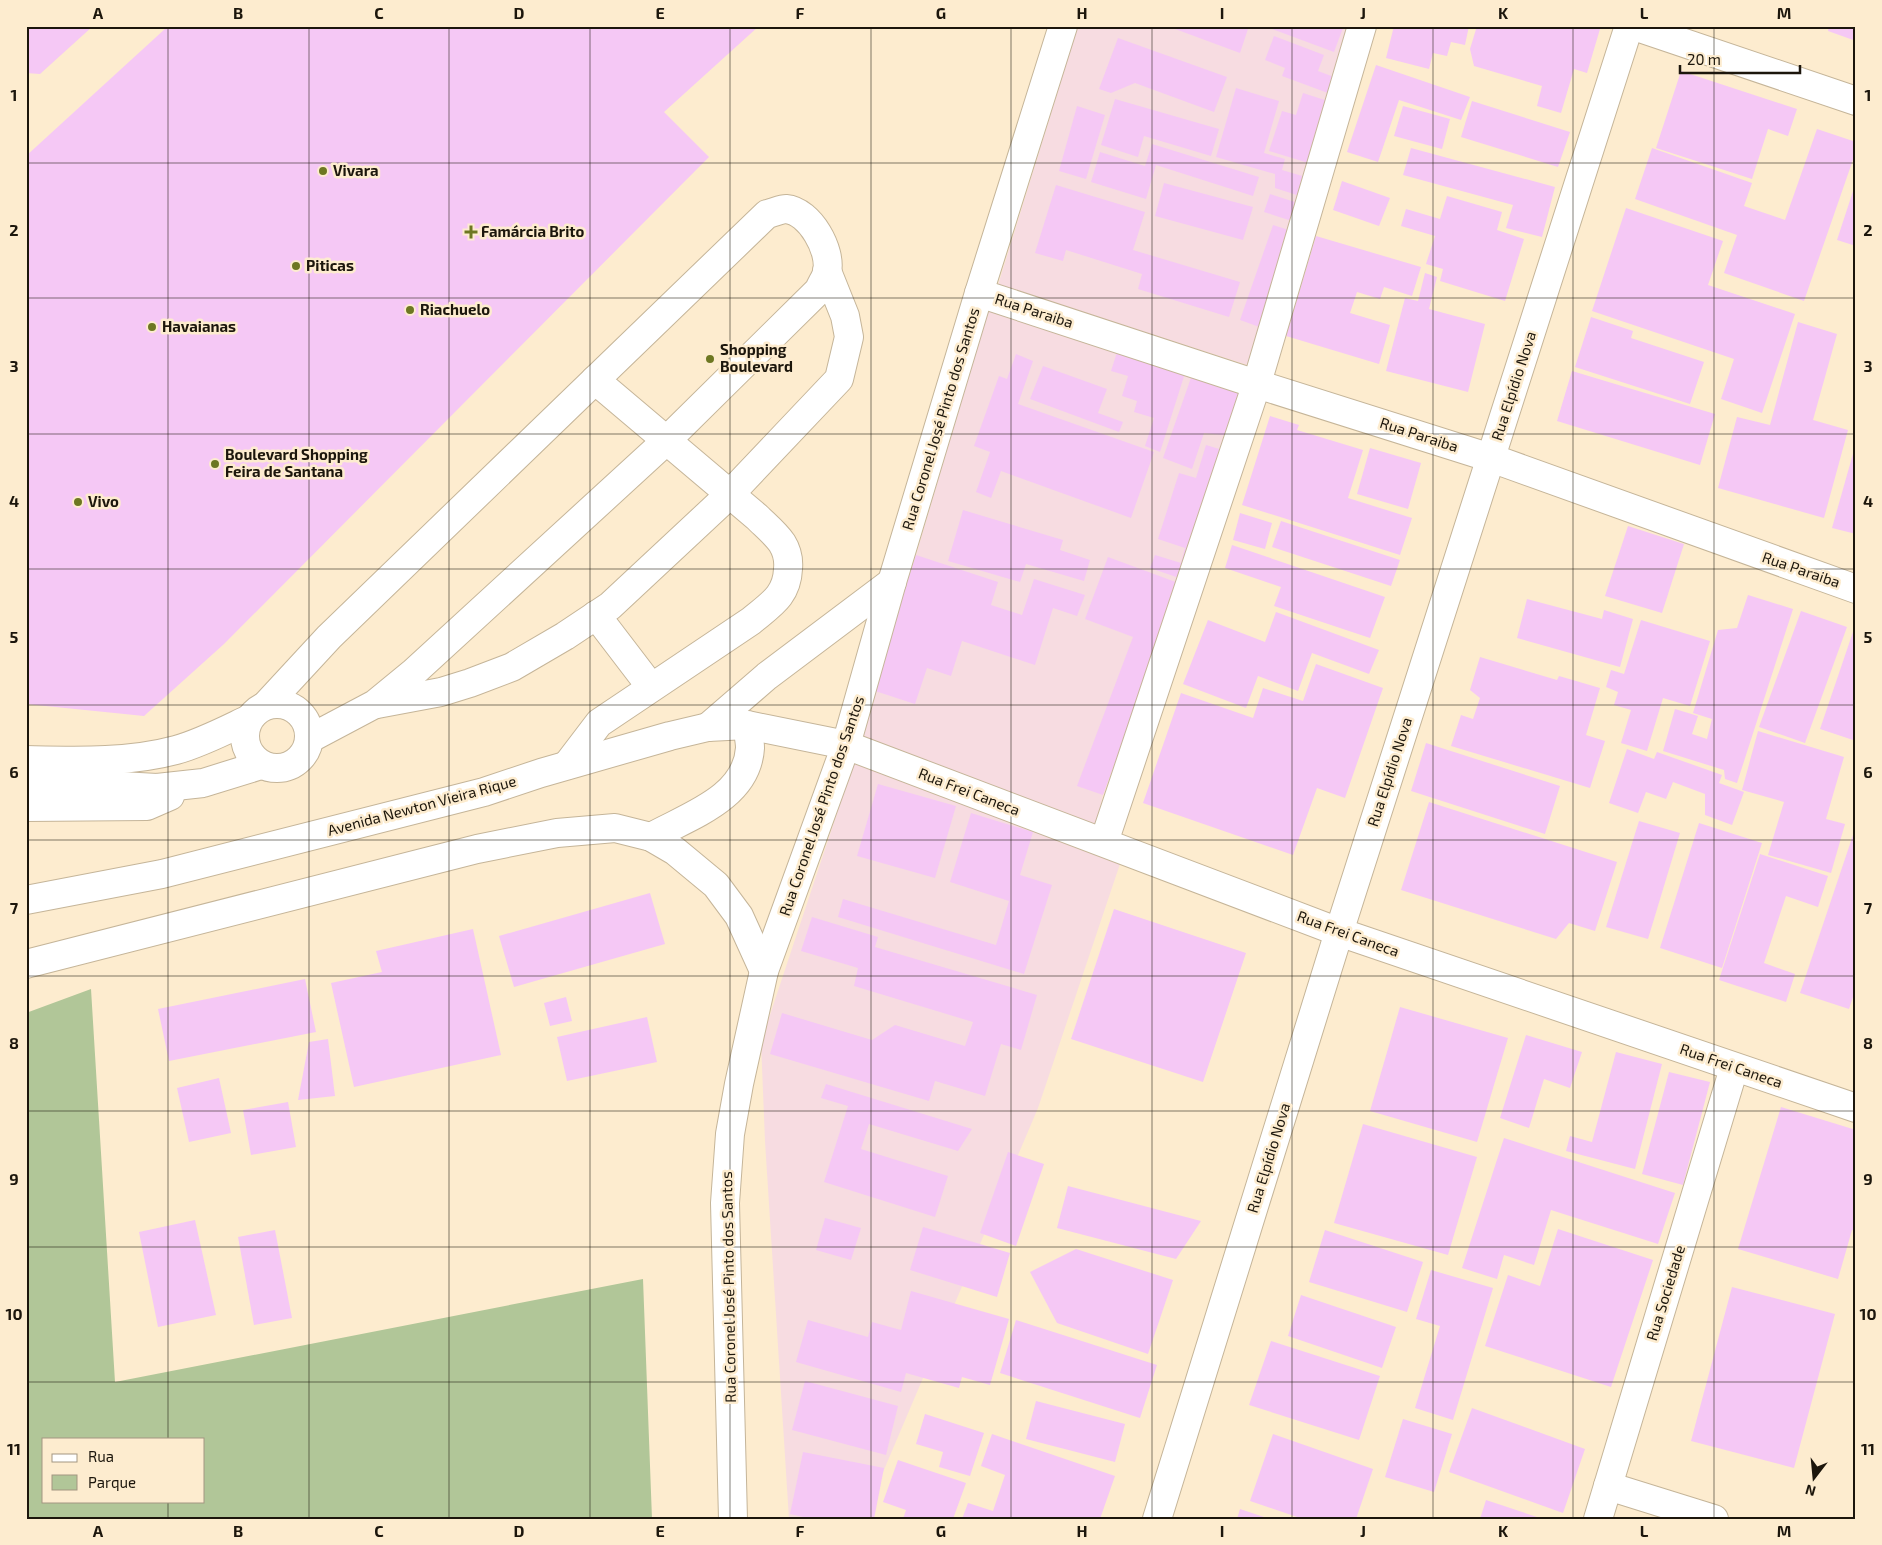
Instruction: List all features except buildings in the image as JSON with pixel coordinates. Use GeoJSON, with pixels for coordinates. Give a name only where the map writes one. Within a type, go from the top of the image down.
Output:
{"type":"FeatureCollection","features":[{"type":"Feature","properties":{"kind":"street","name":"Rua Coronel José Pinto dos Santos"},"geometry":{"type":"LineString","coordinates":[[733,1519],[726,1203],[730,1134],[739,1084],[764,971],[846,745],[892,582],[979,293],[1063,26]]}},
{"type":"Feature","properties":{"kind":"street"},"geometry":{"type":"LineString","coordinates":[[1104,842],[1256,383],[1362,26]]}},
{"type":"Feature","properties":{"kind":"street","name":"Rua Elpídio Nova"},"geometry":{"type":"LineString","coordinates":[[1157,1519],[1339,932],[1628,26]]}},
{"type":"Feature","properties":{"kind":"street"},"geometry":{"type":"LineString","coordinates":[[1634,26],[1856,101]]}},
{"type":"Feature","properties":{"kind":"street"},"geometry":{"type":"LineString","coordinates":[[26,760],[79,761],[152,755],[176,750],[257,712],[279,703],[292,707],[302,715],[308,726],[309,739],[306,751],[297,761],[286,767],[273,768],[261,765],[251,756],[245,745],[244,732],[257,712],[329,637],[767,214],[786,209],[806,218],[815,228],[822,244],[826,256],[827,271],[845,316],[849,338],[839,379],[729,495],[610,606],[512,666],[441,692],[375,704]]}},
{"type":"Feature","properties":{"kind":"street"},"geometry":{"type":"LineString","coordinates":[[309,739],[375,704],[414,672],[666,441],[819,290],[827,271]]}},
{"type":"Feature","properties":{"kind":"street","name":"Rua Paraiba"},"geometry":{"type":"LineString","coordinates":[[979,293],[1491,458],[1856,589]]}},
{"type":"Feature","properties":{"kind":"street"},"geometry":{"type":"LineString","coordinates":[[567,765],[599,723],[751,621],[774,602],[783,591],[788,580],[789,558],[782,544],[757,517],[595,380]]}},
{"type":"Feature","properties":{"kind":"street"},"geometry":{"type":"LineString","coordinates":[[708,727],[767,676],[892,582]]}},
{"type":"Feature","properties":{"kind":"street"},"geometry":{"type":"LineString","coordinates":[[596,615],[650,687]]}},
{"type":"Feature","properties":{"kind":"street"},"geometry":{"type":"LineString","coordinates":[[651,836],[720,800],[736,785],[745,770],[750,748],[747,725]]}},
{"type":"Feature","properties":{"kind":"street","name":"Avenida Newton Vieira Rique"},"geometry":{"type":"LineString","coordinates":[[26,900],[162,874],[484,792],[567,765],[708,727],[747,725],[846,745]]}},
{"type":"Feature","properties":{"kind":"street","name":"Rua Frei Caneca"},"geometry":{"type":"LineString","coordinates":[[846,745],[1339,932],[1856,1108]]}},
{"type":"Feature","properties":{"kind":"street"},"geometry":{"type":"LineString","coordinates":[[26,807],[147,806],[203,782],[261,765]]}},
{"type":"Feature","properties":{"kind":"street"},"geometry":{"type":"LineString","coordinates":[[26,783],[48,782],[157,788],[203,782]]}},
{"type":"Feature","properties":{"kind":"street"},"geometry":{"type":"LineString","coordinates":[[26,964],[478,849],[557,833],[615,828],[651,836],[675,851],[716,885],[739,916],[764,971]]}},
{"type":"Feature","properties":{"kind":"street","name":"Rua Sociedade"},"geometry":{"type":"LineString","coordinates":[[1598,1519],[1734,1068]]}},
{"type":"Feature","properties":{"kind":"street"},"geometry":{"type":"LineString","coordinates":[[1608,1486],[1714,1519]]}},
{"type":"Feature","properties":{"kind":"shaded area"},"geometry":{"type":"Polygon","coordinates":[[[1078,26],[1347,26],[1250,366],[998,285],[1078,26]]]}},
{"type":"Feature","properties":{"kind":"shaded area"},"geometry":{"type":"Polygon","coordinates":[[[989,309],[1250,387],[1181,584],[1103,795],[1096,826],[863,736],[872,690],[916,555],[989,309]]]}},
{"type":"Feature","properties":{"kind":"shaded area"},"geometry":{"type":"Polygon","coordinates":[[[855,759],[1123,855],[1038,1108],[863,1519],[789,1519],[765,1141],[761,1042],[855,759]]]}},
{"type":"Feature","properties":{"kind":"green space"},"geometry":{"type":"Polygon","coordinates":[[[91,989],[115,1382],[643,1279],[652,1519],[26,1519],[26,1013],[91,989]]]}},
{"type":"Feature","properties":{"kind":"place","name":"Vivara"},"geometry":{"type":"Point","coordinates":[323,171]}},
{"type":"Feature","properties":{"kind":"place","name":"Famárcia Brito"},"geometry":{"type":"Point","coordinates":[471,232]}},
{"type":"Feature","properties":{"kind":"place","name":"Piticas"},"geometry":{"type":"Point","coordinates":[296,266]}},
{"type":"Feature","properties":{"kind":"place","name":"Riachuelo"},"geometry":{"type":"Point","coordinates":[410,310]}},
{"type":"Feature","properties":{"kind":"place","name":"Havaianas"},"geometry":{"type":"Point","coordinates":[152,327]}},
{"type":"Feature","properties":{"kind":"place","name":"Shopping Boulevard"},"geometry":{"type":"Point","coordinates":[710,359]}},
{"type":"Feature","properties":{"kind":"place","name":"Boulevard Shopping Feira de Santana"},"geometry":{"type":"Point","coordinates":[215,464]}},
{"type":"Feature","properties":{"kind":"place","name":"Vivo"},"geometry":{"type":"Point","coordinates":[78,502]}}]}
